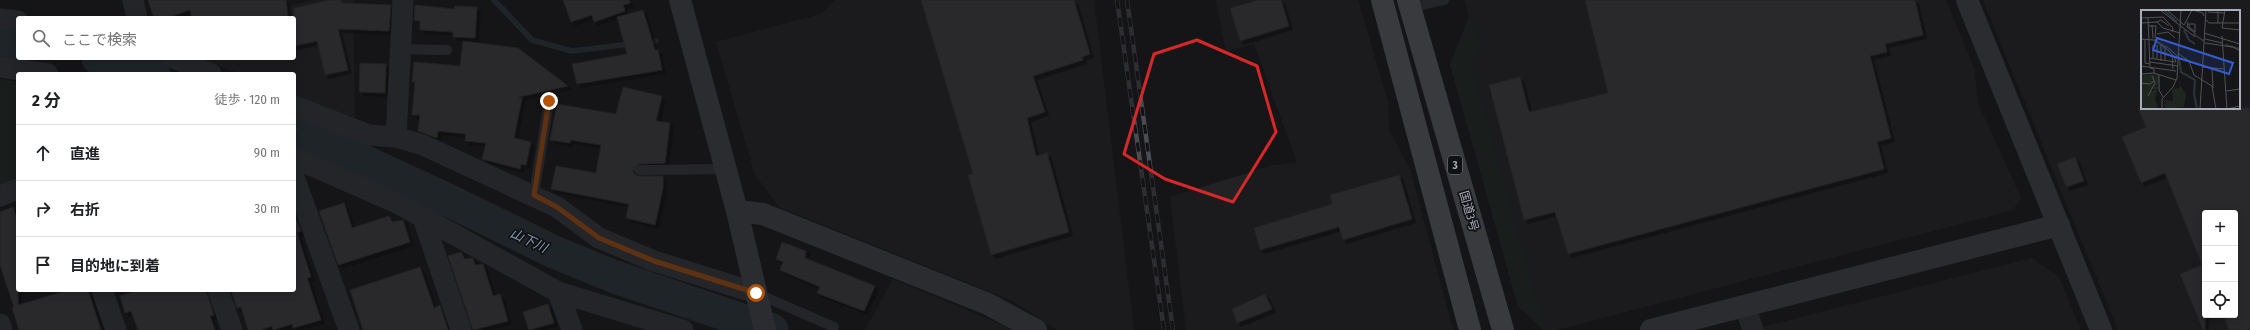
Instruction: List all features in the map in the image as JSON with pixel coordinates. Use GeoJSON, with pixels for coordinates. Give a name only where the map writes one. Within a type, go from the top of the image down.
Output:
{"type":"FeatureCollection","features":[{"type":"Feature","properties":{"kind":"highway"},"geometry":{"type":"LineString","coordinates":[[1382,0],[1470,330]]}},
{"type":"Feature","properties":{"kind":"highway","name":"国道3号"},"geometry":{"type":"LineString","coordinates":[[1409,4],[1503,330]]}},
{"type":"Feature","properties":{"kind":"street"},"geometry":{"type":"LineString","coordinates":[[133,0],[137,16]]}},
{"type":"Feature","properties":{"kind":"street"},"geometry":{"type":"LineString","coordinates":[[396,137],[403,0]]}},
{"type":"Feature","properties":{"kind":"street"},"geometry":{"type":"LineString","coordinates":[[680,0],[737,211],[765,330]]}},
{"type":"Feature","properties":{"kind":"street"},"geometry":{"type":"LineString","coordinates":[[1967,0],[2102,330]]}},
{"type":"Feature","properties":{"kind":"street"},"geometry":{"type":"LineString","coordinates":[[0,19],[16,21]]}},
{"type":"Feature","properties":{"kind":"street"},"geometry":{"type":"LineString","coordinates":[[179,60],[206,72]]}},
{"type":"Feature","properties":{"kind":"street"},"geometry":{"type":"LineString","coordinates":[[0,66],[36,72]]}},
{"type":"Feature","properties":{"kind":"street"},"geometry":{"type":"LineString","coordinates":[[296,107],[369,135],[396,137],[423,145],[534,195],[557,207],[599,238],[654,261],[757,299]]}},
{"type":"Feature","properties":{"kind":"street"},"geometry":{"type":"LineString","coordinates":[[296,159],[399,204],[558,292],[683,330]]}},
{"type":"Feature","properties":{"kind":"street"},"geometry":{"type":"LineString","coordinates":[[296,183],[349,330]]}},
{"type":"Feature","properties":{"kind":"street"},"geometry":{"type":"LineString","coordinates":[[0,196],[16,190]]}},
{"type":"Feature","properties":{"kind":"street"},"geometry":{"type":"LineString","coordinates":[[737,211],[762,214],[792,225],[988,304],[1036,330]]}},
{"type":"Feature","properties":{"kind":"street"},"geometry":{"type":"LineString","coordinates":[[423,218],[461,330]]}},
{"type":"Feature","properties":{"kind":"street"},"geometry":{"type":"LineString","coordinates":[[1651,330],[1745,307],[2058,225]]}},
{"type":"Feature","properties":{"kind":"street"},"geometry":{"type":"LineString","coordinates":[[103,292],[116,330]]}},
{"type":"Feature","properties":{"kind":"street"},"geometry":{"type":"LineString","coordinates":[[219,292],[232,330]]}},
{"type":"Feature","properties":{"kind":"street"},"geometry":{"type":"LineString","coordinates":[[558,292],[572,330]]}},
{"type":"Feature","properties":{"kind":"street"},"geometry":{"type":"LineString","coordinates":[[1745,307],[1754,330]]}},
{"type":"Feature","properties":{"kind":"street"},"geometry":{"type":"LineString","coordinates":[[0,324],[2,330]]}},
{"type":"Feature","properties":{"kind":"lane"},"geometry":{"type":"LineString","coordinates":[[1409,4],[1444,0]]}},
{"type":"Feature","properties":{"kind":"lane"},"geometry":{"type":"LineString","coordinates":[[400,49],[447,50]]}},
{"type":"Feature","properties":{"kind":"lane"},"geometry":{"type":"LineString","coordinates":[[534,195],[549,101]]}},
{"type":"Feature","properties":{"kind":"lane"},"geometry":{"type":"LineString","coordinates":[[639,170],[726,169]]}},
{"type":"Feature","properties":{"kind":"lane"},"geometry":{"type":"LineString","coordinates":[[757,299],[834,327]]}},
{"type":"Feature","properties":{"kind":"highlighted area"},"geometry":{"type":"Polygon","coordinates":[[[1197,40],[1257,66],[1276,132],[1233,202],[1165,179],[1124,154],[1154,54],[1197,40]]]}},
{"type":"Feature","properties":{"kind":"shaded area"},"geometry":{"type":"Polygon","coordinates":[[[314,0],[353,0],[355,120],[296,97],[296,72],[235,72],[205,60],[296,60],[296,16],[244,16],[314,0]]]}},
{"type":"Feature","properties":{"kind":"shaded area"},"geometry":{"type":"Polygon","coordinates":[[[835,0],[1094,0],[1134,330],[1057,330],[1013,301],[779,207],[755,175],[716,42],[821,14],[835,0]]]}},
{"type":"Feature","properties":{"kind":"shaded area"},"geometry":{"type":"Polygon","coordinates":[[[1216,0],[1358,0],[1388,102],[1389,130],[1410,169],[1453,330],[1186,330],[1170,197],[1270,166],[1297,162],[1254,44],[1226,51],[1216,0]]]}},
{"type":"Feature","properties":{"kind":"shaded area"},"geometry":{"type":"Polygon","coordinates":[[[1465,0],[1946,0],[1974,68],[1978,103],[2021,198],[2013,210],[1557,330],[1543,330],[1518,306],[1450,64],[1469,18],[1465,0]]]}},
{"type":"Feature","properties":{"kind":"shaded area"},"geometry":{"type":"Polygon","coordinates":[[[1983,0],[2250,0],[2250,330],[2118,330],[1983,0]]]}},
{"type":"Feature","properties":{"kind":"shaded area"},"geometry":{"type":"Polygon","coordinates":[[[1469,17],[1481,43],[1471,65],[1545,330],[1518,306],[1450,64],[1469,17]]]}},
{"type":"Feature","properties":{"kind":"shaded area"},"geometry":{"type":"Polygon","coordinates":[[[0,79],[16,82],[16,181],[0,187],[0,79]]]}},
{"type":"Feature","properties":{"kind":"shaded area"},"geometry":{"type":"Polygon","coordinates":[[[2032,258],[2059,277],[2081,330],[1751,330],[2032,258]]]}},
{"type":"Feature","properties":{"kind":"shaded area"},"geometry":{"type":"Polygon","coordinates":[[[893,279],[1014,330],[865,330],[893,279]]]}},
{"type":"Feature","properties":{"kind":"building"},"geometry":{"type":"Polygon","coordinates":[[[148,0],[286,0],[288,16],[192,16],[190,10],[172,16],[153,16],[148,0]]]}},
{"type":"Feature","properties":{"kind":"building"},"geometry":{"type":"Polygon","coordinates":[[[330,0],[341,0],[342,3],[391,5],[389,31],[338,29],[348,70],[325,75],[317,41],[296,46],[296,16],[294,16],[294,8],[330,0]]]}},
{"type":"Feature","properties":{"kind":"building"},"geometry":{"type":"Polygon","coordinates":[[[563,0],[629,0],[630,3],[623,5],[625,11],[594,22],[592,15],[571,22],[563,0]]]}},
{"type":"Feature","properties":{"kind":"building"},"geometry":{"type":"Polygon","coordinates":[[[921,0],[1074,0],[1090,54],[1082,57],[1083,60],[1033,76],[1045,112],[1027,118],[1036,156],[1047,153],[1069,232],[991,255],[968,175],[973,174],[921,0]]]}},
{"type":"Feature","properties":{"kind":"building"},"geometry":{"type":"Polygon","coordinates":[[[1259,0],[1281,0],[1289,26],[1240,41],[1230,8],[1259,0]]]}},
{"type":"Feature","properties":{"kind":"building"},"geometry":{"type":"Polygon","coordinates":[[[1585,0],[1915,0],[1923,35],[1885,44],[1887,52],[1870,56],[1891,138],[1877,142],[1884,169],[1568,254],[1555,212],[1524,220],[1489,85],[1520,77],[1529,112],[1608,93],[1585,0]]]}},
{"type":"Feature","properties":{"kind":"building"},"geometry":{"type":"Polygon","coordinates":[[[415,5],[454,9],[455,6],[477,7],[475,38],[453,37],[453,32],[420,30],[420,21],[414,20],[415,5]]]}},
{"type":"Feature","properties":{"kind":"building"},"geometry":{"type":"Polygon","coordinates":[[[643,10],[655,50],[658,50],[662,70],[577,84],[572,64],[627,54],[617,17],[643,10]]]}},
{"type":"Feature","properties":{"kind":"building"},"geometry":{"type":"Polygon","coordinates":[[[463,41],[518,48],[568,86],[519,97],[522,98],[514,138],[531,142],[526,165],[521,164],[520,169],[482,159],[486,143],[465,141],[466,134],[438,131],[437,138],[418,131],[420,115],[412,115],[415,82],[412,82],[414,62],[460,66],[463,41]]]}},
{"type":"Feature","properties":{"kind":"building"},"geometry":{"type":"Polygon","coordinates":[[[360,63],[386,64],[385,93],[359,92],[360,63]]]}},
{"type":"Feature","properties":{"kind":"building"},"geometry":{"type":"Polygon","coordinates":[[[623,87],[662,96],[656,121],[670,123],[665,163],[639,164],[633,170],[634,174],[639,176],[663,176],[663,188],[655,225],[626,218],[629,204],[551,189],[556,166],[596,173],[601,145],[571,140],[570,143],[550,140],[557,104],[616,114],[623,87]]]}},
{"type":"Feature","properties":{"kind":"building"},"geometry":{"type":"Polygon","coordinates":[[[2138,108],[2250,108],[2250,330],[2229,330],[2224,318],[2238,318],[2238,210],[2202,210],[2202,265],[2165,173],[2141,183],[2122,137],[2146,127],[2138,108]]]}},
{"type":"Feature","properties":{"kind":"building"},"geometry":{"type":"Polygon","coordinates":[[[2075,157],[2084,181],[2066,187],[2057,164],[2075,157]]]}},
{"type":"Feature","properties":{"kind":"building"},"geometry":{"type":"Polygon","coordinates":[[[1399,175],[1412,219],[1343,240],[1339,227],[1260,250],[1254,228],[1332,204],[1330,195],[1399,175]]]}},
{"type":"Feature","properties":{"kind":"building"},"geometry":{"type":"Polygon","coordinates":[[[344,203],[352,228],[389,216],[392,222],[403,220],[410,242],[338,265],[319,211],[344,203]]]}},
{"type":"Feature","properties":{"kind":"building"},"geometry":{"type":"Polygon","coordinates":[[[13,207],[16,217],[16,292],[18,292],[18,305],[62,292],[89,292],[101,330],[19,330],[12,308],[14,307],[0,265],[0,212],[13,207]]]}},
{"type":"Feature","properties":{"kind":"building"},"geometry":{"type":"Polygon","coordinates":[[[296,219],[301,231],[296,233],[296,219]]]}},
{"type":"Feature","properties":{"kind":"building"},"geometry":{"type":"Polygon","coordinates":[[[296,233],[311,277],[307,278],[321,320],[293,328],[292,324],[273,330],[272,326],[261,330],[248,330],[241,307],[237,308],[232,292],[296,292],[296,233]]]}},
{"type":"Feature","properties":{"kind":"building"},"geometry":{"type":"Polygon","coordinates":[[[782,242],[806,251],[805,258],[875,286],[864,311],[817,293],[820,287],[780,270],[783,262],[776,259],[782,242]]]}},
{"type":"Feature","properties":{"kind":"building"},"geometry":{"type":"Polygon","coordinates":[[[461,252],[465,259],[473,258],[475,265],[483,264],[493,296],[500,294],[508,321],[473,330],[448,256],[461,252]]]}},
{"type":"Feature","properties":{"kind":"building"},"geometry":{"type":"Polygon","coordinates":[[[2202,265],[2202,318],[2205,318],[2205,330],[2203,330],[2180,274],[2202,265]]]}},
{"type":"Feature","properties":{"kind":"building"},"geometry":{"type":"Polygon","coordinates":[[[420,267],[434,308],[440,305],[448,330],[363,330],[350,290],[420,267]]]}},
{"type":"Feature","properties":{"kind":"building"},"geometry":{"type":"Polygon","coordinates":[[[132,292],[207,292],[214,315],[210,316],[215,330],[138,330],[131,311],[125,313],[120,296],[132,292]]]}},
{"type":"Feature","properties":{"kind":"building"},"geometry":{"type":"Polygon","coordinates":[[[1265,294],[1272,309],[1237,323],[1232,309],[1265,294]]]}},
{"type":"Feature","properties":{"kind":"building"},"geometry":{"type":"Polygon","coordinates":[[[548,304],[554,323],[529,330],[523,312],[548,304]]]}},
{"type":"Feature","properties":{"kind":"waterway"},"geometry":{"type":"LineString","coordinates":[[494,0],[532,40],[572,51],[630,44]]}},
{"type":"Feature","properties":{"kind":"waterway","name":"山下川"},"geometry":{"type":"LineString","coordinates":[[0,40],[16,42]]}},
{"type":"Feature","properties":{"kind":"waterway"},"geometry":{"type":"LineString","coordinates":[[645,43],[656,41]]}},
{"type":"Feature","properties":{"kind":"waterway","name":"山下川"},"geometry":{"type":"LineString","coordinates":[[105,60],[147,72]]}},
{"type":"Feature","properties":{"kind":"waterway","name":"山下川"},"geometry":{"type":"LineString","coordinates":[[296,130],[450,201],[554,252],[615,277],[772,330]]}},
{"type":"Feature","properties":{"kind":"railway"},"geometry":{"type":"LineString","coordinates":[[1117,0],[1164,330]]}},
{"type":"Feature","properties":{"kind":"railway"},"geometry":{"type":"LineString","coordinates":[[1127,0],[1173,330]]}},
{"type":"Feature","properties":{"kind":"route"},"geometry":{"type":"LineString","coordinates":[[549,101],[534,195],[557,207],[599,238],[654,261],[709,280],[756,293]]}}]}
